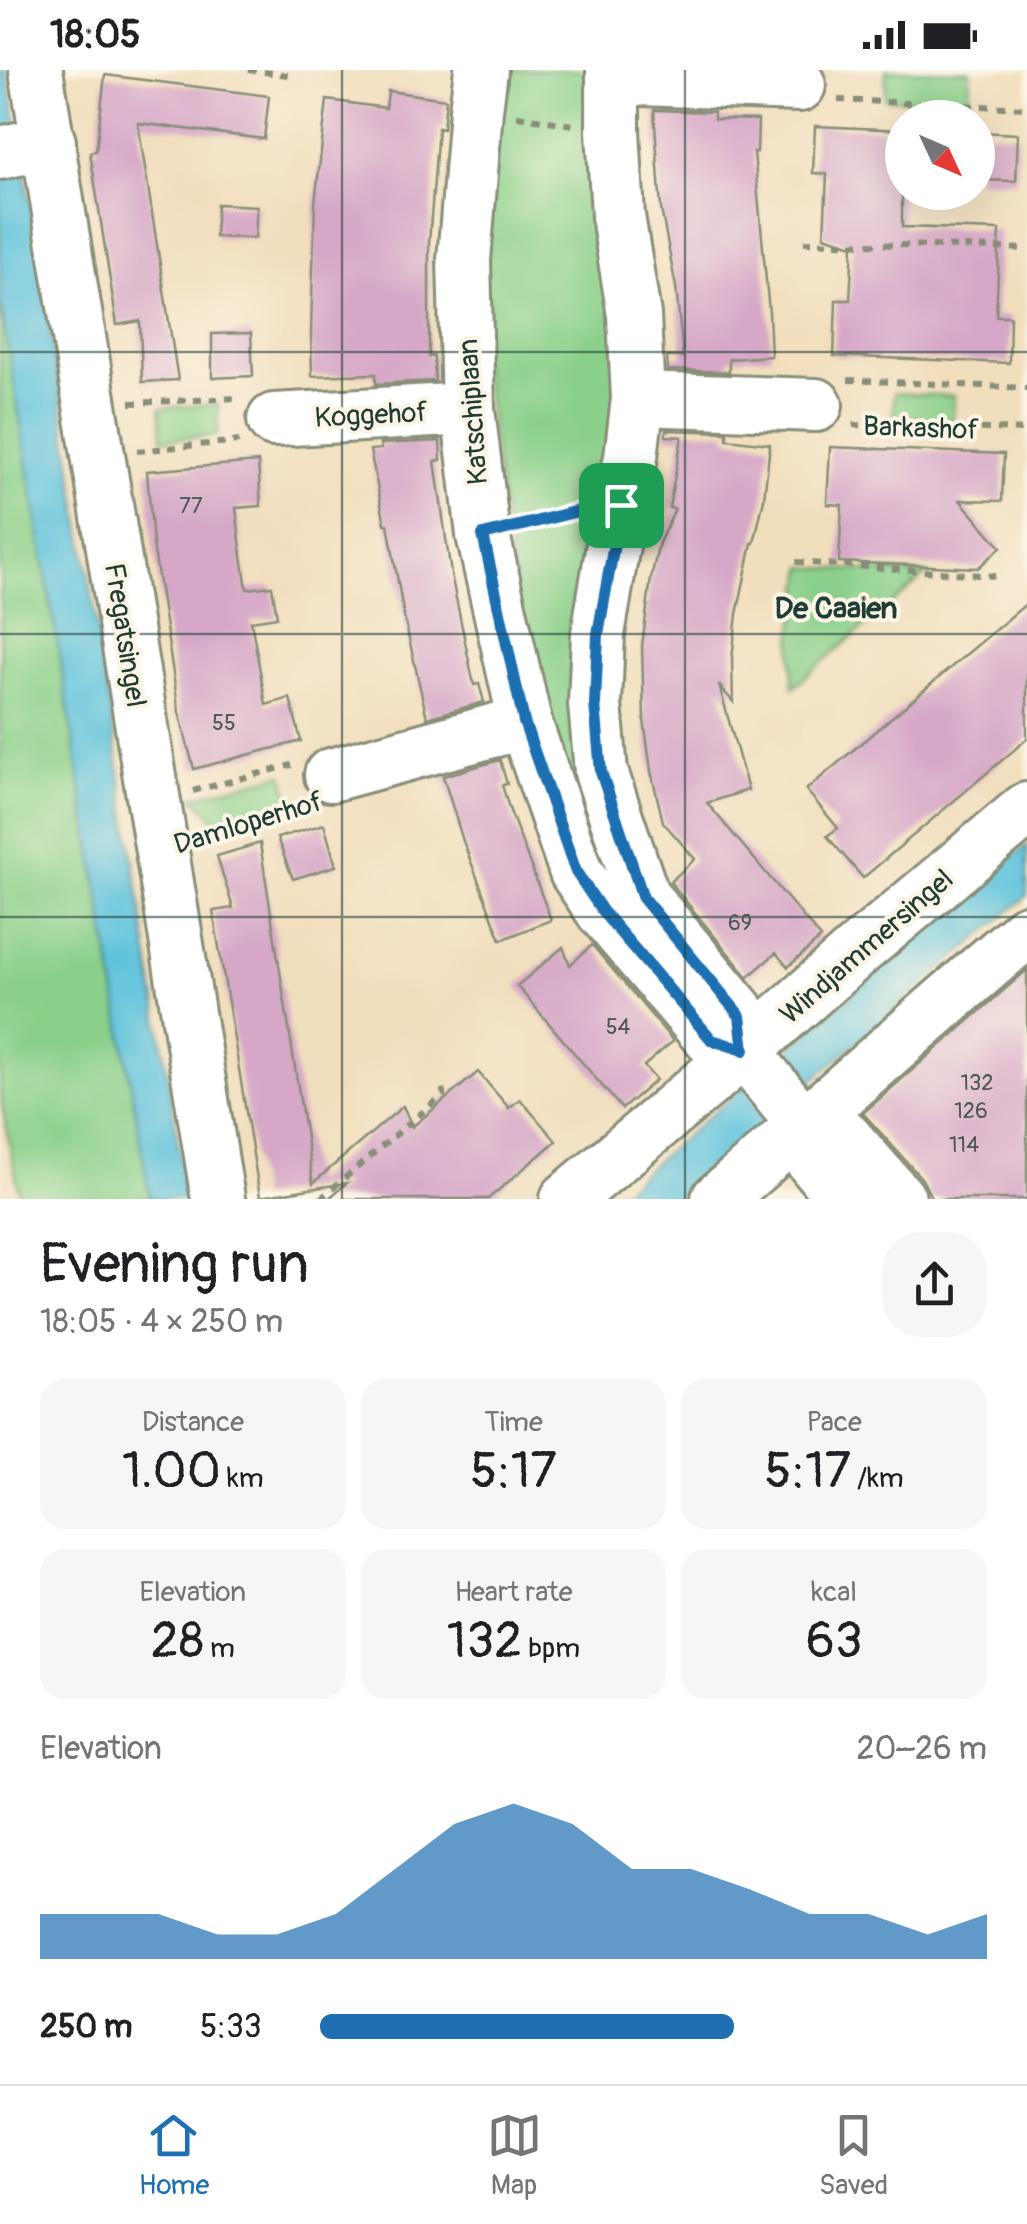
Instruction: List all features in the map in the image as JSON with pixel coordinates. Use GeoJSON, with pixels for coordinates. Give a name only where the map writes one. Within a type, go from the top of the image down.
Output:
{"type":"FeatureCollection","features":[{"type":"Feature","properties":{"kind":"street","name":"Fregatsingel"},"geometry":{"type":"LineString","coordinates":[[36,70],[30,146],[94,430],[218,1199]]}},
{"type":"Feature","properties":{"kind":"street"},"geometry":{"type":"LineString","coordinates":[[613,74],[818,93]]}},
{"type":"Feature","properties":{"kind":"street","name":"Katschiplaan"},"geometry":{"type":"LineString","coordinates":[[613,74],[618,216],[634,315],[638,399],[598,634],[595,704],[601,772],[623,905]]}},
{"type":"Feature","properties":{"kind":"street","name":"Katschiplaan"},"geometry":{"type":"LineString","coordinates":[[470,81],[464,260],[468,408],[483,535],[524,722],[576,872],[623,905],[740,1016],[810,1158],[844,1199]]}},
{"type":"Feature","properties":{"kind":"street"},"geometry":{"type":"LineString","coordinates":[[638,399],[829,403]]}},
{"type":"Feature","properties":{"kind":"street","name":"Koggehof"},"geometry":{"type":"LineString","coordinates":[[262,419],[468,408]]}},
{"type":"Feature","properties":{"kind":"street","name":"Damloperhof"},"geometry":{"type":"LineString","coordinates":[[319,779],[524,722]]}},
{"type":"Feature","properties":{"kind":"street","name":"Windjammersingel"},"geometry":{"type":"LineString","coordinates":[[718,1199],[773,1087],[851,956],[1027,809]]}},
{"type":"Feature","properties":{"kind":"street","name":"Windjammersingel"},"geometry":{"type":"LineString","coordinates":[[567,1199],[773,1087],[923,1019],[1027,931]]}},
{"type":"Feature","properties":{"kind":"street"},"geometry":{"type":"LineString","coordinates":[[773,1087],[841,1134],[898,1199]]}},
{"type":"Feature","properties":{"kind":"path"},"geometry":{"type":"LineString","coordinates":[[248,70],[288,75]]}},
{"type":"Feature","properties":{"kind":"path"},"geometry":{"type":"LineString","coordinates":[[470,81],[614,131]]}},
{"type":"Feature","properties":{"kind":"path"},"geometry":{"type":"LineString","coordinates":[[818,93],[1027,108]]}},
{"type":"Feature","properties":{"kind":"path"},"geometry":{"type":"LineString","coordinates":[[804,242],[1027,248]]}},
{"type":"Feature","properties":{"kind":"path","name":"Barkashof"},"geometry":{"type":"LineString","coordinates":[[829,403],[1027,388]]}},
{"type":"Feature","properties":{"kind":"path","name":"Barkashof"},"geometry":{"type":"LineString","coordinates":[[829,403],[1027,430]]}},
{"type":"Feature","properties":{"kind":"path"},"geometry":{"type":"LineString","coordinates":[[94,430],[262,419]]}},
{"type":"Feature","properties":{"kind":"path"},"geometry":{"type":"LineString","coordinates":[[94,430],[262,419]]}},
{"type":"Feature","properties":{"kind":"path"},"geometry":{"type":"LineString","coordinates":[[483,535],[574,512],[621,505]]}},
{"type":"Feature","properties":{"kind":"path"},"geometry":{"type":"LineString","coordinates":[[796,562],[996,576]]}},
{"type":"Feature","properties":{"kind":"path","name":"Damloperhof"},"geometry":{"type":"LineString","coordinates":[[156,826],[319,779]]}},
{"type":"Feature","properties":{"kind":"path","name":"Damloperhof"},"geometry":{"type":"LineString","coordinates":[[156,826],[319,779]]}},
{"type":"Feature","properties":{"kind":"path"},"geometry":{"type":"LineString","coordinates":[[320,1199],[444,1094],[441,1083]]}},
{"type":"Feature","properties":{"kind":"green space"},"geometry":{"type":"Polygon","coordinates":[[[497,70],[603,70],[621,297],[609,516],[622,853],[585,872],[531,707],[475,315],[497,70]]]}},
{"type":"Feature","properties":{"kind":"green space"},"geometry":{"type":"Polygon","coordinates":[[[886,70],[970,71],[969,100],[885,99],[886,70]]]}},
{"type":"Feature","properties":{"kind":"green space"},"geometry":{"type":"Polygon","coordinates":[[[0,299],[150,1199],[20,1199],[0,1096],[0,299]]]}},
{"type":"Feature","properties":{"kind":"green space"},"geometry":{"type":"Polygon","coordinates":[[[894,393],[954,396],[953,420],[893,417],[894,393]]]}},
{"type":"Feature","properties":{"kind":"green space"},"geometry":{"type":"Polygon","coordinates":[[[218,404],[218,435],[162,440],[160,408],[218,404]]]}},
{"type":"Feature","properties":{"kind":"green space"},"geometry":{"type":"Polygon","coordinates":[[[804,567],[927,574],[793,687],[792,639],[804,567]]]}},
{"type":"Feature","properties":{"kind":"green space"},"geometry":{"type":"Polygon","coordinates":[[[283,774],[292,805],[222,825],[193,797],[283,774]]]}},
{"type":"Feature","properties":{"kind":"water"},"geometry":{"type":"Polygon","coordinates":[[[0,70],[7,70],[31,208],[187,1199],[150,1199],[0,299],[0,70]]]}},
{"type":"Feature","properties":{"kind":"water"},"geometry":{"type":"Polygon","coordinates":[[[1027,845],[1027,896],[674,1199],[612,1199],[1027,845]]]}},
{"type":"Feature","properties":{"kind":"building"},"geometry":{"type":"Polygon","coordinates":[[[105,75],[269,96],[264,139],[138,123],[178,380],[142,382],[140,321],[117,325],[90,152],[96,151],[105,75]]]}},
{"type":"Feature","properties":{"kind":"building"},"geometry":{"type":"Polygon","coordinates":[[[388,91],[446,99],[443,129],[438,128],[429,243],[429,357],[434,356],[435,381],[376,384],[376,374],[312,376],[315,203],[327,100],[386,108],[388,91]]]}},
{"type":"Feature","properties":{"kind":"building"},"geometry":{"type":"Polygon","coordinates":[[[654,110],[714,112],[714,119],[758,120],[754,152],[771,356],[729,359],[729,372],[668,370],[667,357],[683,357],[676,287],[661,209],[654,110]]]}},
{"type":"Feature","properties":{"kind":"building"},"geometry":{"type":"Polygon","coordinates":[[[815,126],[885,129],[885,210],[902,210],[902,227],[1000,230],[996,316],[1010,316],[1009,363],[834,356],[836,300],[850,300],[853,245],[824,236],[827,174],[813,173],[815,126]]]}},
{"type":"Feature","properties":{"kind":"building"},"geometry":{"type":"Polygon","coordinates":[[[995,133],[1018,134],[1016,181],[995,180],[995,133]]]}},
{"type":"Feature","properties":{"kind":"building"},"geometry":{"type":"Polygon","coordinates":[[[217,204],[257,206],[255,238],[215,237],[217,204]]]}},
{"type":"Feature","properties":{"kind":"building"},"geometry":{"type":"Polygon","coordinates":[[[251,333],[253,376],[212,378],[212,334],[251,333]]]}},
{"type":"Feature","properties":{"kind":"building"},"geometry":{"type":"Polygon","coordinates":[[[666,430],[727,432],[727,439],[770,444],[764,499],[737,614],[733,702],[719,685],[748,790],[707,803],[821,938],[788,967],[776,953],[748,977],[670,882],[695,859],[663,822],[651,771],[644,720],[642,646],[659,543],[675,509],[669,508],[682,437],[666,436],[666,430]]]}},
{"type":"Feature","properties":{"kind":"building"},"geometry":{"type":"Polygon","coordinates":[[[440,441],[441,460],[435,461],[451,574],[474,685],[479,684],[484,702],[427,718],[370,450],[381,449],[380,444],[440,441]]]}},
{"type":"Feature","properties":{"kind":"building"},"geometry":{"type":"Polygon","coordinates":[[[830,447],[1004,454],[1002,501],[960,500],[1001,547],[978,568],[839,562],[842,505],[827,504],[830,447]]]}},
{"type":"Feature","properties":{"kind":"building"},"geometry":{"type":"Polygon","coordinates":[[[258,462],[261,506],[236,508],[241,549],[247,589],[272,586],[277,617],[251,621],[266,705],[290,698],[301,741],[194,769],[179,712],[153,544],[147,471],[258,462]]]}},
{"type":"Feature","properties":{"kind":"building"},"geometry":{"type":"Polygon","coordinates":[[[1027,603],[1027,739],[863,878],[827,836],[838,828],[806,790],[1027,603]]]}},
{"type":"Feature","properties":{"kind":"building"},"geometry":{"type":"Polygon","coordinates":[[[500,760],[510,811],[551,920],[501,940],[443,776],[500,760]]]}},
{"type":"Feature","properties":{"kind":"building"},"geometry":{"type":"Polygon","coordinates":[[[324,824],[336,866],[293,879],[277,838],[324,824]]]}},
{"type":"Feature","properties":{"kind":"building"},"geometry":{"type":"Polygon","coordinates":[[[260,843],[313,1183],[403,1106],[412,1127],[478,1072],[509,1108],[520,1099],[556,1141],[488,1199],[328,1199],[347,1183],[260,1197],[213,911],[233,908],[217,856],[260,843]]]}},
{"type":"Feature","properties":{"kind":"building"},"geometry":{"type":"Polygon","coordinates":[[[592,945],[673,1041],[644,1066],[656,1080],[622,1109],[517,986],[563,947],[570,965],[592,945]]]}},
{"type":"Feature","properties":{"kind":"building"},"geometry":{"type":"Polygon","coordinates":[[[1027,970],[1027,1199],[932,1199],[922,1179],[863,1113],[1027,970]]]}},
{"type":"Feature","properties":{"kind":"district","name":"De Caaien"},"geometry":{"type":"Point","coordinates":[836,608]}},
{"type":"Feature","properties":{"kind":"route"},"geometry":{"type":"LineString","coordinates":[[621,505],[598,634],[595,704],[601,772],[643,898],[740,1016],[744,1050],[712,1040],[603,912],[576,872],[524,722],[483,535],[574,512],[621,505]]}}]}
